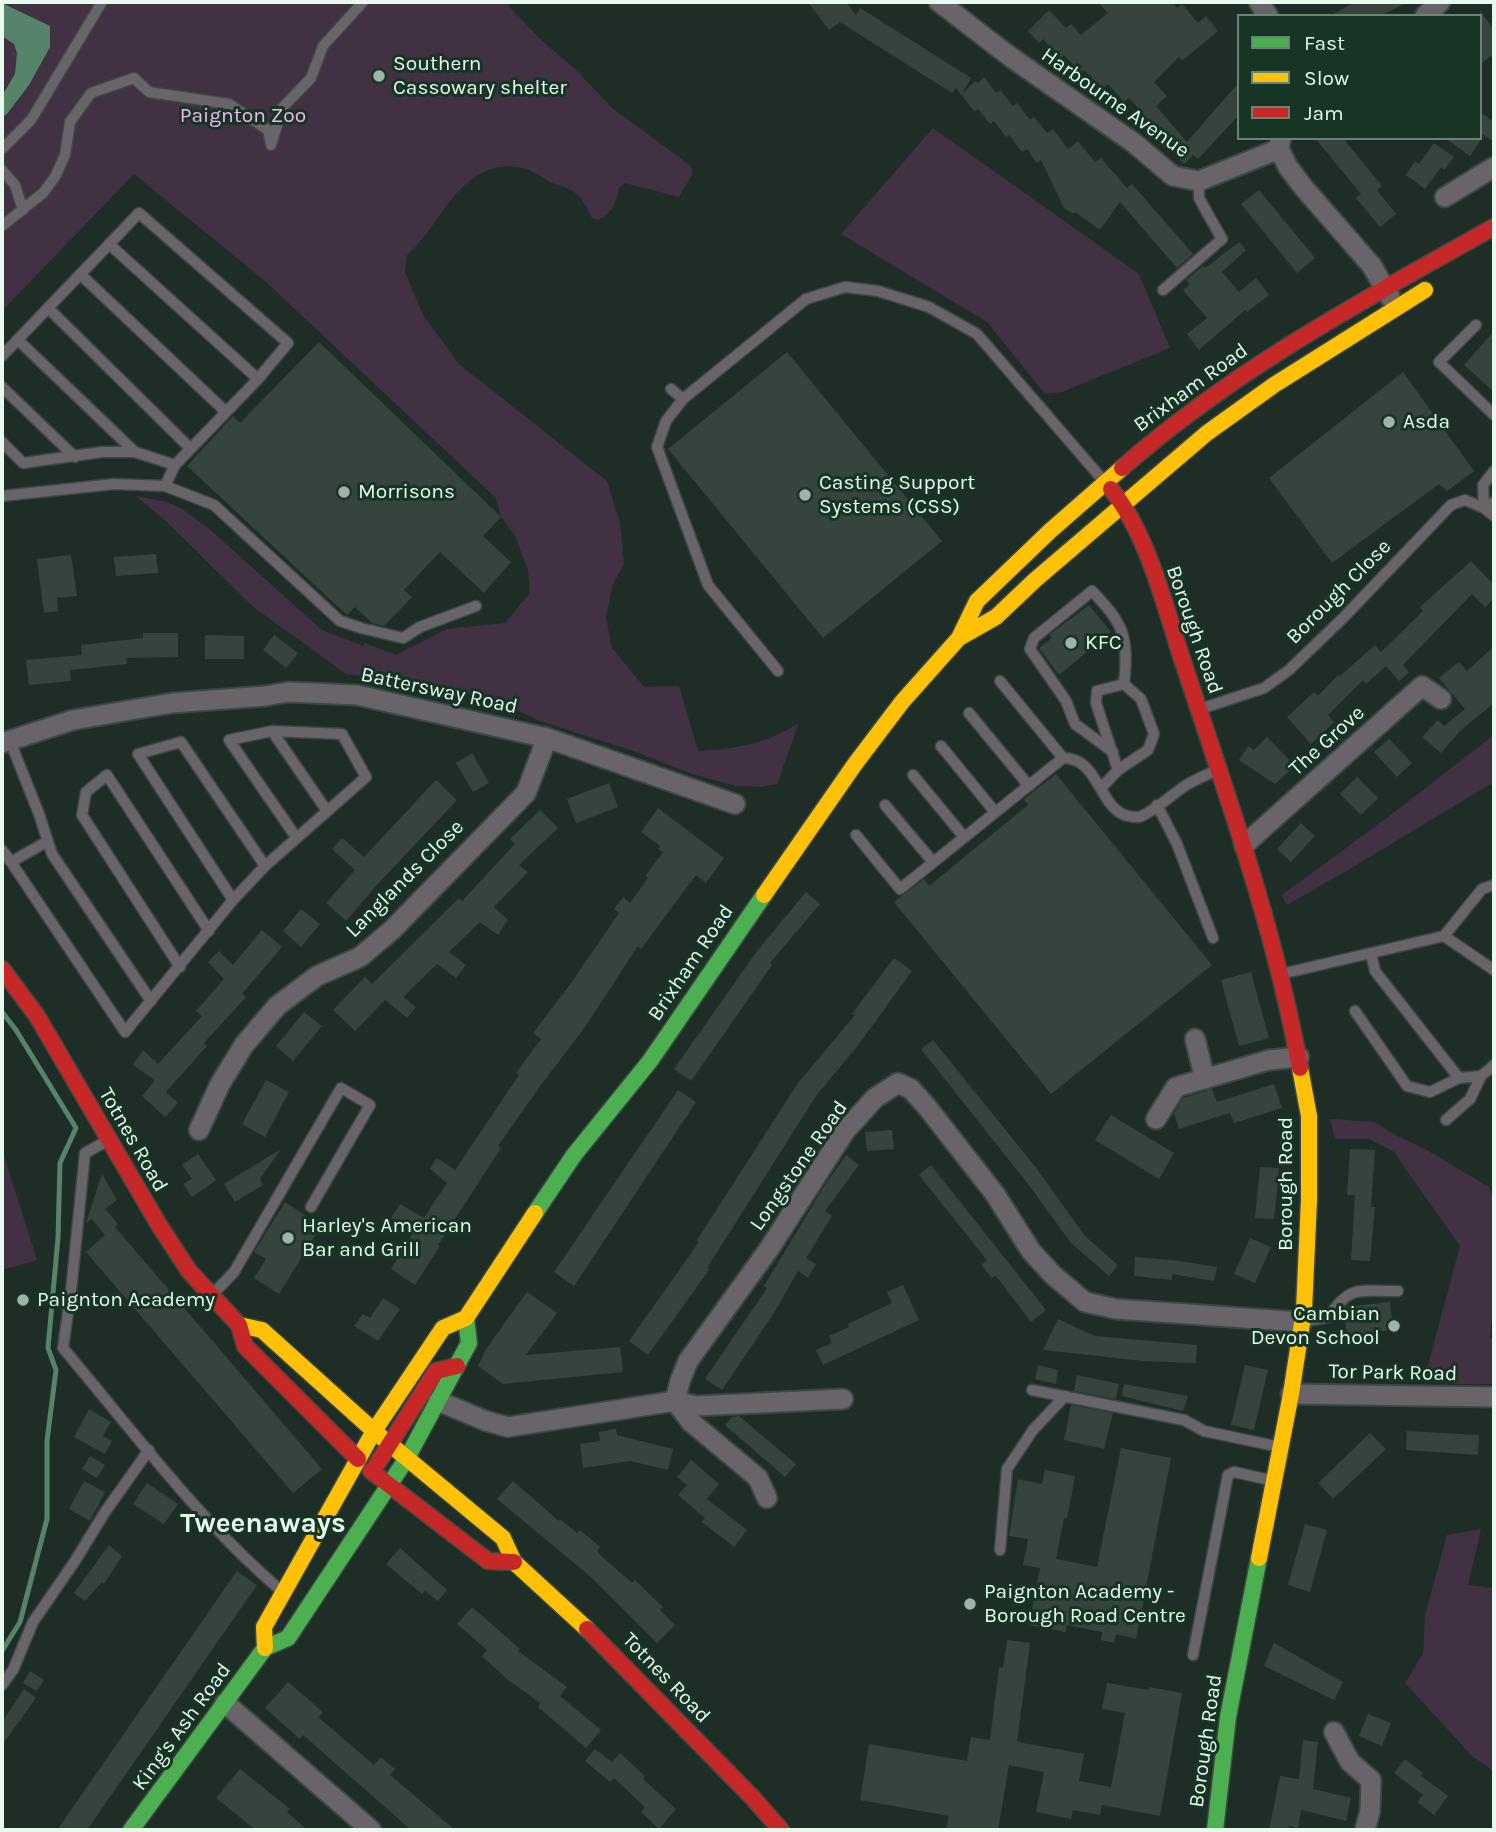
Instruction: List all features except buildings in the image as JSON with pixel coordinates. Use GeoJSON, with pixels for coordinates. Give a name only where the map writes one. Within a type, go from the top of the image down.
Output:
{"type":"FeatureCollection","features":[{"type":"Feature","properties":{"kind":"main road","name":"Brixham Road"},"geometry":{"type":"LineString","coordinates":[[374,1431],[443,1328],[466,1318],[574,1155],[649,1061],[855,764],[902,702],[959,638],[977,601],[1050,531],[1142,450],[1261,362],[1494,227]]}},
{"type":"Feature","properties":{"kind":"main road","name":"Brixham Road"},"geometry":{"type":"LineString","coordinates":[[959,638],[996,617],[1035,580],[1207,433],[1273,385],[1438,282]]}},
{"type":"Feature","properties":{"kind":"main road","name":"Borough Road"},"geometry":{"type":"LineString","coordinates":[[1105,482],[1124,505],[1146,553],[1244,845],[1280,974],[1309,1116],[1309,1200],[1302,1322],[1291,1394],[1228,1717],[1215,1830]]}},
{"type":"Feature","properties":{"kind":"main road","name":"Totnes Road"},"geometry":{"type":"LineString","coordinates":[[2,969],[37,1016],[131,1181],[167,1237],[211,1297],[239,1325],[245,1346],[358,1459],[369,1478],[388,1486],[488,1561],[514,1562]]}},
{"type":"Feature","properties":{"kind":"main road","name":"Brixham Road"},"geometry":{"type":"LineString","coordinates":[[407,1458],[469,1343],[466,1318]]}},
{"type":"Feature","properties":{"kind":"main road","name":"Totnes Road"},"geometry":{"type":"LineString","coordinates":[[239,1325],[262,1330],[374,1431],[503,1538],[514,1562],[610,1651],[781,1830]]}},
{"type":"Feature","properties":{"kind":"main road"},"geometry":{"type":"LineString","coordinates":[[369,1478],[436,1371],[457,1366]]}},
{"type":"Feature","properties":{"kind":"main road","name":"King's Ash Road"},"geometry":{"type":"LineString","coordinates":[[265,1648],[264,1627],[374,1431]]}},
{"type":"Feature","properties":{"kind":"main road","name":"King's Ash Road"},"geometry":{"type":"LineString","coordinates":[[131,1830],[265,1648],[288,1638],[407,1458]]}},
{"type":"Feature","properties":{"kind":"main road"},"geometry":{"type":"LineString","coordinates":[[273,1610],[293,1602],[336,1531]]}},
{"type":"Feature","properties":{"kind":"street","name":"Harbourne Avenue"},"geometry":{"type":"LineString","coordinates":[[939,2],[1012,58],[1134,144],[1173,176],[1199,181],[1280,144]]}},
{"type":"Feature","properties":{"kind":"street"},"geometry":{"type":"LineString","coordinates":[[1427,14],[1440,2]]}},
{"type":"Feature","properties":{"kind":"street"},"geometry":{"type":"LineString","coordinates":[[1280,144],[1288,167],[1372,266],[1396,307]]}},
{"type":"Feature","properties":{"kind":"street"},"geometry":{"type":"LineString","coordinates":[[1445,197],[1494,167]]}},
{"type":"Feature","properties":{"kind":"street","name":"The Grove"},"geometry":{"type":"LineString","coordinates":[[1244,845],[1422,686],[1441,699]]}},
{"type":"Feature","properties":{"kind":"street","name":"Battersway Road"},"geometry":{"type":"LineString","coordinates":[[6,742],[73,720],[172,703],[288,692],[357,695],[547,738],[735,804]]}},
{"type":"Feature","properties":{"kind":"street","name":"Langlands Close"},"geometry":{"type":"LineString","coordinates":[[199,1130],[220,1084],[244,1045],[277,1006],[317,976],[360,957],[392,930],[526,793],[547,738]]}},
{"type":"Feature","properties":{"kind":"street"},"geometry":{"type":"LineString","coordinates":[[1195,1039],[1205,1079]]}},
{"type":"Feature","properties":{"kind":"street"},"geometry":{"type":"LineString","coordinates":[[1156,1119],[1176,1087],[1269,1060],[1299,1057]]}},
{"type":"Feature","properties":{"kind":"street","name":"Longstone Road"},"geometry":{"type":"LineString","coordinates":[[675,1401],[688,1361],[769,1249],[845,1131],[875,1098],[898,1083],[911,1088],[927,1107],[995,1194],[1031,1251],[1053,1275],[1085,1302],[1115,1309],[1302,1322]]}},
{"type":"Feature","properties":{"kind":"street","name":"Tor Park Road"},"geometry":{"type":"LineString","coordinates":[[1291,1394],[1494,1397]]}},
{"type":"Feature","properties":{"kind":"street"},"geometry":{"type":"LineString","coordinates":[[438,1401],[486,1421],[507,1436],[675,1401],[695,1406],[843,1399]]}},
{"type":"Feature","properties":{"kind":"street"},"geometry":{"type":"LineString","coordinates":[[675,1401],[691,1422],[758,1478],[767,1498]]}},
{"type":"Feature","properties":{"kind":"street"},"geometry":{"type":"LineString","coordinates":[[225,1703],[371,1830]]}},
{"type":"Feature","properties":{"kind":"street"},"geometry":{"type":"LineString","coordinates":[[1334,1732],[1350,1762],[1371,1780],[1370,1811],[1365,1830]]}},
{"type":"Feature","properties":{"kind":"lane"},"geometry":{"type":"LineString","coordinates":[[2,149],[31,120],[102,2]]}},
{"type":"Feature","properties":{"kind":"lane"},"geometry":{"type":"LineString","coordinates":[[2,226],[43,193],[55,177],[65,155],[70,122],[91,93],[134,78],[149,92],[229,104],[268,130],[271,145],[283,107],[311,78],[323,46],[363,2]]}},
{"type":"Feature","properties":{"kind":"lane"},"geometry":{"type":"LineString","coordinates":[[2,170],[15,185],[23,210]]}},
{"type":"Feature","properties":{"kind":"lane"},"geometry":{"type":"LineString","coordinates":[[1163,290],[1222,239],[1199,198],[1199,181]]}},
{"type":"Feature","properties":{"kind":"lane"},"geometry":{"type":"LineString","coordinates":[[2,356],[139,213],[288,343],[258,379],[175,464],[165,486]]}},
{"type":"Feature","properties":{"kind":"lane"},"geometry":{"type":"LineString","coordinates":[[109,244],[258,379]]}},
{"type":"Feature","properties":{"kind":"lane"},"geometry":{"type":"LineString","coordinates":[[80,274],[225,411]]}},
{"type":"Feature","properties":{"kind":"lane"},"geometry":{"type":"LineString","coordinates":[[778,671],[708,585],[657,447],[666,421],[683,399],[806,299],[845,288],[878,291],[929,307],[977,334],[1105,482]]}},
{"type":"Feature","properties":{"kind":"lane"},"geometry":{"type":"LineString","coordinates":[[48,308],[190,448]]}},
{"type":"Feature","properties":{"kind":"lane"},"geometry":{"type":"LineString","coordinates":[[1476,325],[1439,362],[1494,415]]}},
{"type":"Feature","properties":{"kind":"lane"},"geometry":{"type":"LineString","coordinates":[[18,340],[135,452]]}},
{"type":"Feature","properties":{"kind":"lane"},"geometry":{"type":"LineString","coordinates":[[2,387],[75,457]]}},
{"type":"Feature","properties":{"kind":"lane"},"geometry":{"type":"LineString","coordinates":[[671,389],[683,399]]}},
{"type":"Feature","properties":{"kind":"lane"},"geometry":{"type":"LineString","coordinates":[[2,442],[23,463],[102,452],[135,452],[175,464]]}},
{"type":"Feature","properties":{"kind":"lane"},"geometry":{"type":"LineString","coordinates":[[1494,471],[1483,485],[1484,508],[1494,516]]}},
{"type":"Feature","properties":{"kind":"lane"},"geometry":{"type":"LineString","coordinates":[[2,496],[89,486],[165,486],[214,505],[341,621],[403,638],[421,627],[476,606]]}},
{"type":"Feature","properties":{"kind":"lane","name":"Borough Close"},"geometry":{"type":"LineString","coordinates":[[1200,709],[1264,688],[1289,670],[1344,617],[1451,505],[1465,500],[1484,508]]}},
{"type":"Feature","properties":{"kind":"lane"},"geometry":{"type":"LineString","coordinates":[[1484,508],[1494,502]]}},
{"type":"Feature","properties":{"kind":"lane"},"geometry":{"type":"LineString","coordinates":[[1113,752],[1075,724],[1066,701],[1030,649],[1034,638],[1092,591],[1113,613],[1126,641],[1124,684]]}},
{"type":"Feature","properties":{"kind":"lane"},"geometry":{"type":"LineString","coordinates":[[1304,638],[1313,646]]}},
{"type":"Feature","properties":{"kind":"lane"},"geometry":{"type":"LineString","coordinates":[[1000,681],[1063,758],[1078,761],[1090,771],[1110,805],[1125,816],[1139,817],[1189,783],[1218,769]]}},
{"type":"Feature","properties":{"kind":"lane"},"geometry":{"type":"LineString","coordinates":[[1101,787],[1118,770],[1148,750],[1154,734],[1141,698],[1124,684]]}},
{"type":"Feature","properties":{"kind":"lane"},"geometry":{"type":"LineString","coordinates":[[1118,770],[1096,704],[1097,691],[1124,684]]}},
{"type":"Feature","properties":{"kind":"lane"},"geometry":{"type":"LineString","coordinates":[[969,713],[1029,786]]}},
{"type":"Feature","properties":{"kind":"lane"},"geometry":{"type":"LineString","coordinates":[[272,731],[327,811]]}},
{"type":"Feature","properties":{"kind":"lane"},"geometry":{"type":"LineString","coordinates":[[2,850],[125,1032],[233,900],[265,866],[366,777],[342,734],[272,731],[229,740],[296,837]]}},
{"type":"Feature","properties":{"kind":"lane"},"geometry":{"type":"LineString","coordinates":[[6,742],[39,814],[52,854],[151,1001]]}},
{"type":"Feature","properties":{"kind":"lane"},"geometry":{"type":"LineString","coordinates":[[233,900],[138,754],[181,742],[265,866]]}},
{"type":"Feature","properties":{"kind":"lane"},"geometry":{"type":"LineString","coordinates":[[941,746],[995,813]]}},
{"type":"Feature","properties":{"kind":"lane"},"geometry":{"type":"LineString","coordinates":[[856,835],[900,889],[1063,758]]}},
{"type":"Feature","properties":{"kind":"lane"},"geometry":{"type":"LineString","coordinates":[[180,967],[82,815],[86,792],[107,775],[209,931]]}},
{"type":"Feature","properties":{"kind":"lane"},"geometry":{"type":"LineString","coordinates":[[912,775],[964,837]]}},
{"type":"Feature","properties":{"kind":"lane"},"geometry":{"type":"LineString","coordinates":[[886,805],[933,862]]}},
{"type":"Feature","properties":{"kind":"lane"},"geometry":{"type":"LineString","coordinates":[[1157,805],[1177,844],[1213,938]]}},
{"type":"Feature","properties":{"kind":"lane"},"geometry":{"type":"LineString","coordinates":[[11,862],[48,841]]}},
{"type":"Feature","properties":{"kind":"lane"},"geometry":{"type":"LineString","coordinates":[[1280,974],[1444,936],[1482,888],[1494,885]]}},
{"type":"Feature","properties":{"kind":"lane"},"geometry":{"type":"LineString","coordinates":[[1444,936],[1494,970]]}},
{"type":"Feature","properties":{"kind":"lane"},"geometry":{"type":"LineString","coordinates":[[1371,954],[1375,971],[1460,1078]]}},
{"type":"Feature","properties":{"kind":"lane"},"geometry":{"type":"LineString","coordinates":[[1355,1011],[1407,1086],[1430,1092],[1460,1078],[1480,1076]]}},
{"type":"Feature","properties":{"kind":"lane"},"geometry":{"type":"LineString","coordinates":[[1446,1120],[1470,1099],[1480,1076],[1494,1065]]}},
{"type":"Feature","properties":{"kind":"lane"},"geometry":{"type":"LineString","coordinates":[[211,1297],[234,1272],[341,1088],[370,1105],[311,1207]]}},
{"type":"Feature","properties":{"kind":"lane"},"geometry":{"type":"LineString","coordinates":[[109,1139],[85,1153],[63,1348],[203,1516],[249,1563],[284,1593]]}},
{"type":"Feature","properties":{"kind":"lane"},"geometry":{"type":"LineString","coordinates":[[1302,1322],[1329,1317],[1340,1300],[1350,1292],[1398,1291]]}},
{"type":"Feature","properties":{"kind":"lane"},"geometry":{"type":"LineString","coordinates":[[1032,1390],[1184,1420],[1204,1431],[1281,1447]]}},
{"type":"Feature","properties":{"kind":"lane"},"geometry":{"type":"LineString","coordinates":[[1000,1550],[1007,1469],[1033,1430],[1065,1395]]}},
{"type":"Feature","properties":{"kind":"lane"},"geometry":{"type":"LineString","coordinates":[[2,1685],[13,1670],[33,1622],[149,1450]]}},
{"type":"Feature","properties":{"kind":"lane"},"geometry":{"type":"LineString","coordinates":[[1193,1656],[1228,1475],[1234,1472],[1274,1481]]}},
{"type":"Feature","properties":{"kind":"green space","name":"Paignton Zoo"},"geometry":{"type":"Polygon","coordinates":[[[2,2],[505,2],[612,108],[691,166],[693,173],[679,197],[625,183],[619,188],[609,212],[597,220],[592,218],[580,197],[571,190],[519,167],[494,168],[471,180],[451,200],[425,236],[407,255],[405,272],[423,315],[460,365],[607,481],[620,523],[624,564],[613,584],[606,617],[612,648],[644,687],[679,686],[698,751],[751,744],[799,723],[777,784],[761,787],[736,786],[692,774],[639,753],[540,721],[488,697],[407,680],[346,674],[252,606],[167,522],[136,496],[167,502],[207,527],[322,630],[396,655],[447,629],[505,623],[530,593],[528,570],[515,536],[501,517],[496,498],[265,281],[134,174],[2,311],[2,2]]]}},
{"type":"Feature","properties":{"kind":"green space"},"geometry":{"type":"Polygon","coordinates":[[[933,128],[1139,274],[1170,348],[1062,392],[1045,394],[987,322],[841,234],[933,128]]]}},
{"type":"Feature","properties":{"kind":"green space"},"geometry":{"type":"Polygon","coordinates":[[[1494,735],[1494,782],[1287,905],[1282,895],[1494,735]]]}},
{"type":"Feature","properties":{"kind":"green space"},"geometry":{"type":"Polygon","coordinates":[[[1330,1119],[1375,1122],[1489,1187],[1494,1200],[1494,1297],[1490,1338],[1494,1338],[1494,1384],[1424,1380],[1460,1246],[1393,1151],[1369,1139],[1335,1139],[1330,1119]]]}},
{"type":"Feature","properties":{"kind":"green space"},"geometry":{"type":"Polygon","coordinates":[[[2,1149],[37,1260],[2,1270],[2,1149]]]}},
{"type":"Feature","properties":{"kind":"green space"},"geometry":{"type":"Polygon","coordinates":[[[1481,1529],[1468,1585],[1494,1588],[1494,1771],[1473,1757],[1405,1683],[1423,1654],[1425,1615],[1447,1535],[1481,1529]]]}},
{"type":"Feature","properties":{"kind":"shaded area"},"geometry":{"type":"Polygon","coordinates":[[[2,3],[50,26],[50,47],[29,85],[6,115],[2,116],[2,96],[15,74],[17,53],[14,44],[2,36],[2,3]]]}},
{"type":"Feature","properties":{"kind":"waterway"},"geometry":{"type":"LineString","coordinates":[[2,1012],[16,1030],[76,1128],[60,1163],[58,1238],[48,1348],[56,1370],[47,1441],[47,1519],[20,1622],[2,1651]]}},
{"type":"Feature","properties":{"kind":"traffic: fast"},"geometry":{"type":"LineString","coordinates":[[535,1213],[574,1155],[650,1061],[764,895]]}},
{"type":"Feature","properties":{"kind":"traffic: fast"},"geometry":{"type":"LineString","coordinates":[[407,1458],[469,1343],[466,1318]]}},
{"type":"Feature","properties":{"kind":"traffic: fast"},"geometry":{"type":"LineString","coordinates":[[131,1830],[265,1648],[288,1638],[407,1458]]}},
{"type":"Feature","properties":{"kind":"traffic: fast"},"geometry":{"type":"LineString","coordinates":[[1215,1830],[1228,1717],[1259,1558]]}},
{"type":"Feature","properties":{"kind":"traffic: slow"},"geometry":{"type":"LineString","coordinates":[[959,638],[996,617],[1035,580],[1207,433],[1274,385],[1425,290]]}},
{"type":"Feature","properties":{"kind":"traffic: slow"},"geometry":{"type":"LineString","coordinates":[[764,895],[855,764],[902,702],[959,638],[977,601],[1050,531],[1122,468]]}},
{"type":"Feature","properties":{"kind":"traffic: slow"},"geometry":{"type":"LineString","coordinates":[[1259,1558],[1291,1394],[1304,1310],[1309,1200],[1309,1116],[1300,1068]]}},
{"type":"Feature","properties":{"kind":"traffic: slow"},"geometry":{"type":"LineString","coordinates":[[239,1325],[262,1330],[374,1431],[443,1328],[466,1318],[535,1213]]}},
{"type":"Feature","properties":{"kind":"traffic: slow"},"geometry":{"type":"LineString","coordinates":[[265,1648],[264,1627],[374,1431],[503,1538],[514,1562],[587,1629]]}},
{"type":"Feature","properties":{"kind":"traffic: jam"},"geometry":{"type":"LineString","coordinates":[[1122,468],[1165,432],[1254,368],[1349,309],[1494,227]]}},
{"type":"Feature","properties":{"kind":"traffic: jam"},"geometry":{"type":"LineString","coordinates":[[1111,489],[1136,528],[1163,597],[1264,915],[1300,1068]]}},
{"type":"Feature","properties":{"kind":"traffic: jam"},"geometry":{"type":"LineString","coordinates":[[2,969],[37,1016],[159,1225],[189,1271],[239,1325],[245,1346],[358,1459]]}},
{"type":"Feature","properties":{"kind":"traffic: jam"},"geometry":{"type":"LineString","coordinates":[[377,1464],[436,1371],[457,1366]]}},
{"type":"Feature","properties":{"kind":"traffic: jam"},"geometry":{"type":"LineString","coordinates":[[371,1471],[488,1561],[514,1562]]}},
{"type":"Feature","properties":{"kind":"traffic: jam"},"geometry":{"type":"LineString","coordinates":[[587,1629],[781,1830]]}},
{"type":"Feature","properties":{"kind":"place","name":"Southern Cassowary shelter"},"geometry":{"type":"Point","coordinates":[379,76]}},
{"type":"Feature","properties":{"kind":"place","name":"Asda"},"geometry":{"type":"Point","coordinates":[1389,422]}},
{"type":"Feature","properties":{"kind":"place","name":"Morrisons"},"geometry":{"type":"Point","coordinates":[344,492]}},
{"type":"Feature","properties":{"kind":"place","name":"Casting Support Systems (CSS)"},"geometry":{"type":"Point","coordinates":[805,495]}},
{"type":"Feature","properties":{"kind":"place","name":"KFC"},"geometry":{"type":"Point","coordinates":[1071,643]}},
{"type":"Feature","properties":{"kind":"place","name":"Harley's American Bar and Grill"},"geometry":{"type":"Point","coordinates":[288,1238]}},
{"type":"Feature","properties":{"kind":"place","name":"Paignton Academy"},"geometry":{"type":"Point","coordinates":[23,1300]}},
{"type":"Feature","properties":{"kind":"place","name":"Cambian Devon School"},"geometry":{"type":"Point","coordinates":[1394,1326]}},
{"type":"Feature","properties":{"kind":"place","name":"Paignton Academy - Borough Road Centre"},"geometry":{"type":"Point","coordinates":[970,1604]}},
{"type":"Feature","properties":{"kind":"district","name":"Tweenaways"},"geometry":{"type":"Point","coordinates":[263,1524]}}]}
